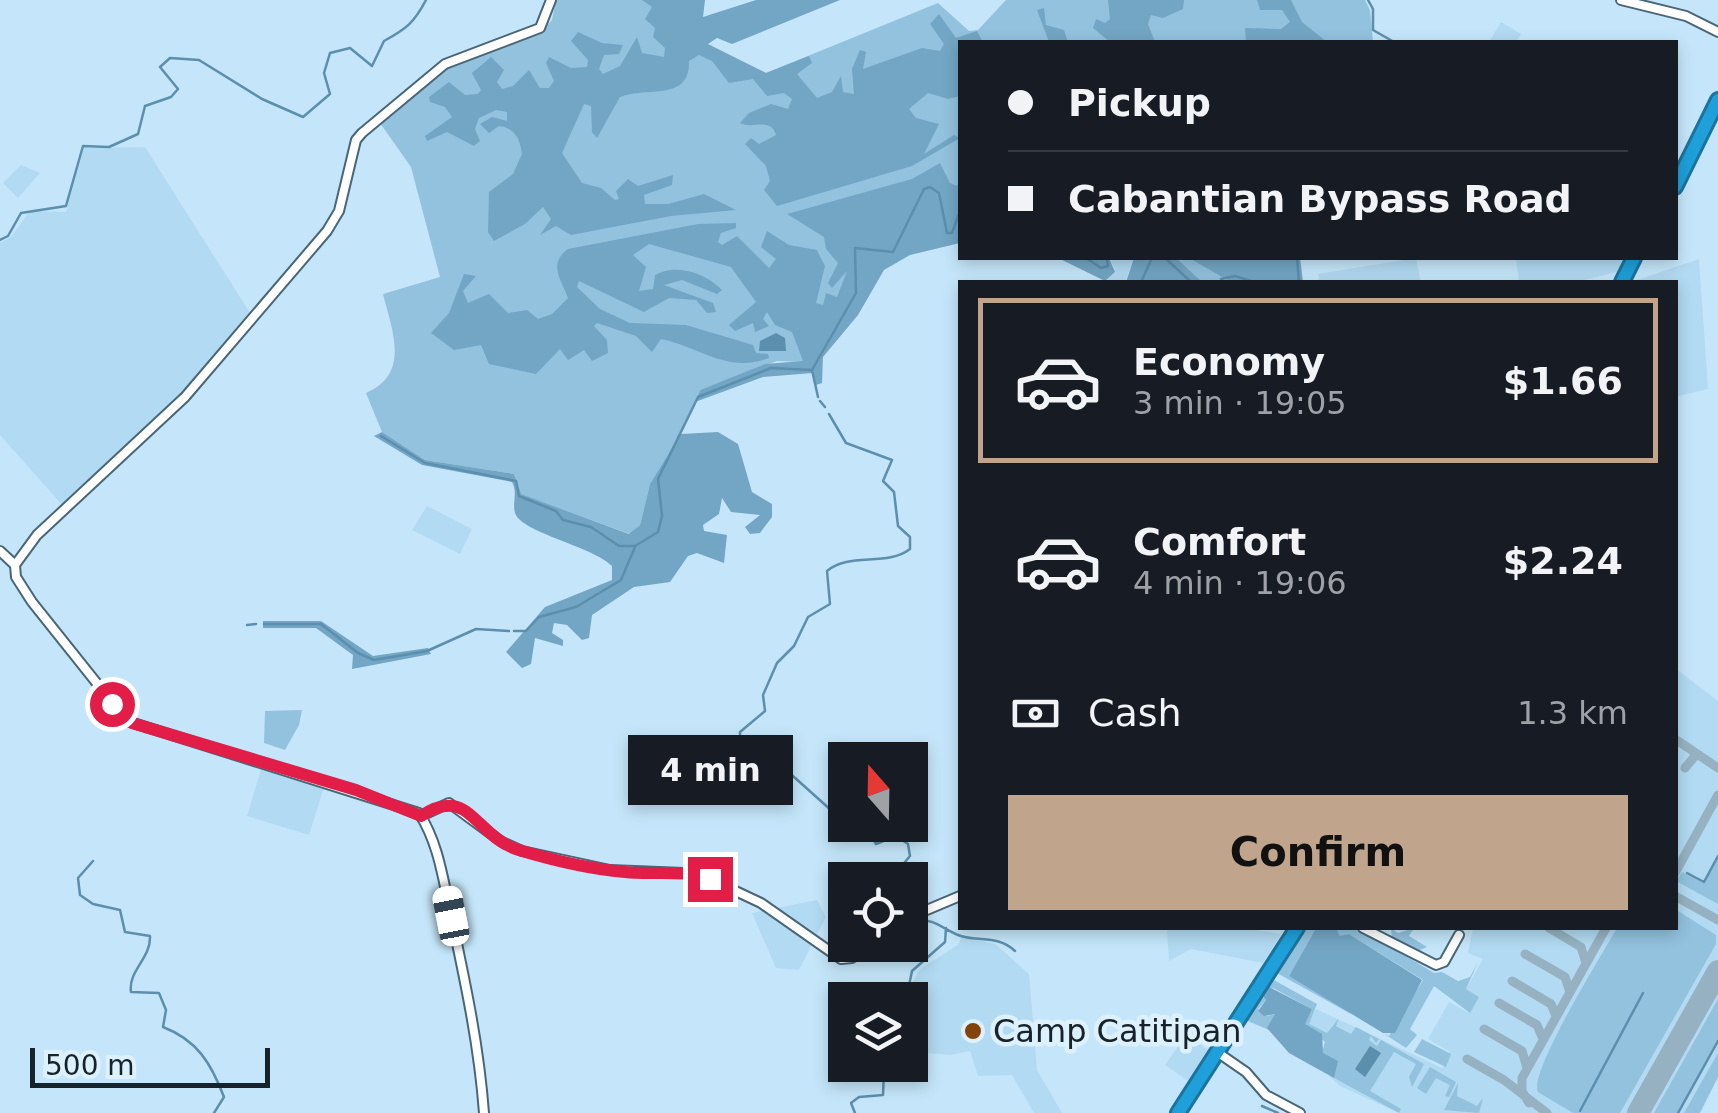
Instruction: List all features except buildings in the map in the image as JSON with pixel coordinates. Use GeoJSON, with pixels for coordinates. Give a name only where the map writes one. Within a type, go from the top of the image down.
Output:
{"type":"FeatureCollection","features":[{"type":"Feature","properties":{"kind":"highway"},"geometry":{"type":"LineString","coordinates":[[1678,169],[1717,96]]}},
{"type":"Feature","properties":{"kind":"highway"},"geometry":{"type":"LineString","coordinates":[[1678,180],[1717,96]]}},
{"type":"Feature","properties":{"kind":"highway"},"geometry":{"type":"LineString","coordinates":[[1203,1069],[1293,930]]}},
{"type":"Feature","properties":{"kind":"highway"},"geometry":{"type":"LineString","coordinates":[[1175,1113],[1238,1017]]}},
{"type":"Feature","properties":{"kind":"street"},"geometry":{"type":"LineString","coordinates":[[15,564],[38,534],[193,390],[267,296],[327,231],[342,204],[358,136],[445,64],[540,28],[551,0]]}},
{"type":"Feature","properties":{"kind":"street"},"geometry":{"type":"LineString","coordinates":[[1621,0],[1686,16],[1718,32]]}},
{"type":"Feature","properties":{"kind":"street"},"geometry":{"type":"LineString","coordinates":[[0,551],[15,564],[27,596],[127,721],[356,790],[421,816],[444,877],[477,1039],[484,1113]]}},
{"type":"Feature","properties":{"kind":"street"},"geometry":{"type":"LineString","coordinates":[[421,816],[449,802],[502,842],[522,851],[618,871],[698,875],[754,898],[828,950]]}},
{"type":"Feature","properties":{"kind":"street"},"geometry":{"type":"LineString","coordinates":[[928,909],[958,897]]}},
{"type":"Feature","properties":{"kind":"street"},"geometry":{"type":"LineString","coordinates":[[1367,930],[1436,965],[1444,962],[1461,932]]}},
{"type":"Feature","properties":{"kind":"street"},"geometry":{"type":"LineString","coordinates":[[1217,1052],[1246,1072],[1266,1095],[1300,1113]]}},
{"type":"Feature","properties":{"kind":"shaded area"},"geometry":{"type":"Polygon","coordinates":[[[556,0],[658,0],[682,33],[766,73],[938,3],[969,31],[978,30],[1006,0],[1365,0],[1373,40],[958,40],[958,203],[852,291],[804,362],[777,361],[700,390],[670,454],[650,484],[640,525],[630,534],[520,494],[514,474],[425,460],[382,432],[366,393],[380,385],[394,363],[393,336],[383,294],[440,277],[411,167],[380,123],[444,69],[542,31],[552,20],[556,0]]]}},
{"type":"Feature","properties":{"kind":"shaded area"},"geometry":{"type":"Polygon","coordinates":[[[642,0],[705,0],[703,17],[756,0],[840,0],[732,44],[717,38],[708,44],[766,73],[809,56],[812,63],[797,74],[817,98],[832,92],[841,76],[843,92],[854,94],[852,69],[860,50],[866,52],[863,69],[922,48],[940,51],[944,44],[930,24],[939,14],[956,38],[977,31],[982,40],[958,40],[958,96],[948,99],[928,93],[909,109],[916,118],[939,124],[924,154],[954,135],[958,139],[912,166],[777,206],[764,190],[770,181],[766,166],[745,144],[751,138],[759,144],[776,135],[770,126],[740,123],[749,113],[771,104],[788,109],[792,99],[784,93],[767,96],[753,79],[729,83],[712,61],[699,55],[689,61],[683,82],[675,88],[620,97],[597,138],[592,132],[591,106],[584,104],[562,153],[582,183],[601,188],[615,200],[619,199],[616,191],[628,179],[638,186],[673,175],[672,185],[644,195],[645,204],[668,204],[704,194],[736,210],[671,216],[571,235],[556,226],[540,235],[551,219],[543,207],[525,224],[494,241],[488,232],[489,192],[513,174],[522,154],[518,139],[509,129],[499,126],[489,133],[480,124],[492,117],[507,121],[507,112],[496,110],[479,118],[475,129],[480,141],[474,146],[447,132],[427,141],[425,136],[452,117],[445,107],[430,102],[429,97],[449,82],[465,95],[478,94],[481,90],[472,73],[491,57],[504,70],[497,82],[502,89],[513,86],[529,70],[540,88],[549,88],[554,81],[546,63],[549,57],[571,68],[587,67],[588,60],[571,41],[578,32],[602,43],[623,45],[619,54],[604,55],[599,69],[603,74],[620,66],[637,37],[642,53],[664,57],[665,48],[653,37],[655,28],[645,19],[652,7],[642,0]]]}},
{"type":"Feature","properties":{"kind":"shaded area"},"geometry":{"type":"Polygon","coordinates":[[[1108,0],[1184,0],[1183,9],[1163,18],[1151,15],[1148,24],[1154,40],[1108,40],[1093,28],[1096,19],[1105,23],[1110,19],[1108,0]]]}},
{"type":"Feature","properties":{"kind":"shaded area"},"geometry":{"type":"Polygon","coordinates":[[[1257,0],[1291,0],[1302,22],[1324,40],[1246,40],[1245,28],[1281,29],[1290,22],[1282,10],[1260,10],[1257,0]]]}},
{"type":"Feature","properties":{"kind":"shaded area"},"geometry":{"type":"Polygon","coordinates":[[[1044,8],[1046,25],[1064,30],[1067,40],[1048,40],[1037,10],[1044,8]]]}},
{"type":"Feature","properties":{"kind":"shaded area"},"geometry":{"type":"Polygon","coordinates":[[[1501,22],[1521,34],[1517,40],[1490,40],[1501,22]]]}},
{"type":"Feature","properties":{"kind":"shaded area"},"geometry":{"type":"Polygon","coordinates":[[[145,147],[250,313],[173,404],[64,507],[0,435],[0,243],[11,237],[30,211],[66,212],[84,148],[145,147]]]}},
{"type":"Feature","properties":{"kind":"shaded area"},"geometry":{"type":"Polygon","coordinates":[[[940,163],[950,183],[958,184],[958,243],[910,255],[884,270],[858,315],[823,357],[822,383],[816,385],[813,373],[763,377],[695,402],[700,390],[765,364],[803,361],[792,332],[775,325],[767,312],[763,319],[769,326],[755,332],[753,323],[735,331],[729,325],[756,302],[731,267],[649,244],[633,255],[646,267],[639,291],[653,289],[655,275],[663,272],[690,272],[722,290],[717,294],[682,280],[664,285],[713,303],[716,312],[707,313],[696,300],[669,298],[644,312],[579,281],[577,287],[600,309],[630,323],[686,325],[753,345],[756,353],[768,354],[769,358],[727,361],[661,339],[652,352],[636,336],[597,323],[594,326],[607,340],[608,353],[592,361],[584,350],[568,360],[560,349],[536,374],[489,364],[481,345],[454,350],[431,333],[449,313],[464,274],[476,276],[463,291],[468,303],[489,294],[508,313],[527,310],[538,319],[552,314],[568,298],[557,267],[568,249],[698,224],[736,223],[736,228],[721,233],[718,242],[722,245],[737,236],[769,268],[776,259],[761,247],[767,231],[789,245],[817,250],[825,266],[816,303],[823,305],[826,293],[837,297],[847,271],[832,288],[828,283],[838,263],[826,249],[824,237],[787,214],[912,179],[940,163]]]}},
{"type":"Feature","properties":{"kind":"shaded area"},"geometry":{"type":"Polygon","coordinates":[[[21,165],[40,173],[18,198],[3,183],[21,165]]]}},
{"type":"Feature","properties":{"kind":"shaded area"},"geometry":{"type":"Polygon","coordinates":[[[1699,259],[1708,389],[1678,396],[1678,280],[1637,280],[1699,259]]]}},
{"type":"Feature","properties":{"kind":"shaded area"},"geometry":{"type":"Polygon","coordinates":[[[1062,260],[1110,260],[1115,272],[1103,280],[1062,260]]]}},
{"type":"Feature","properties":{"kind":"shaded area"},"geometry":{"type":"Polygon","coordinates":[[[1110,260],[1133,260],[1126,280],[1107,280],[1115,269],[1110,260]]]}},
{"type":"Feature","properties":{"kind":"shaded area"},"geometry":{"type":"Polygon","coordinates":[[[1133,260],[1178,260],[1200,280],[1127,280],[1133,260]]]}},
{"type":"Feature","properties":{"kind":"shaded area"},"geometry":{"type":"Polygon","coordinates":[[[1174,260],[1239,260],[1232,280],[1199,280],[1174,260]]]}},
{"type":"Feature","properties":{"kind":"shaded area"},"geometry":{"type":"Polygon","coordinates":[[[1192,260],[1300,260],[1303,280],[1228,280],[1192,260]]]}},
{"type":"Feature","properties":{"kind":"shaded area"},"geometry":{"type":"Polygon","coordinates":[[[1416,260],[1421,280],[1317,280],[1318,274],[1416,260]]]}},
{"type":"Feature","properties":{"kind":"shaded area"},"geometry":{"type":"Polygon","coordinates":[[[1516,260],[1629,260],[1624,270],[1585,280],[1519,280],[1516,260]]]}},
{"type":"Feature","properties":{"kind":"shaded area"},"geometry":{"type":"Polygon","coordinates":[[[776,333],[785,338],[786,351],[759,351],[760,341],[776,333]]]}},
{"type":"Feature","properties":{"kind":"shaded area"},"geometry":{"type":"Polygon","coordinates":[[[382,432],[425,460],[514,474],[521,494],[629,534],[640,525],[650,484],[681,434],[718,432],[738,444],[752,492],[772,504],[772,517],[760,533],[750,534],[745,527],[760,515],[731,512],[722,498],[719,514],[703,525],[704,531],[727,535],[724,563],[697,553],[688,556],[670,582],[634,587],[592,615],[589,638],[582,640],[567,625],[554,623],[552,633],[563,640],[563,646],[535,638],[531,664],[522,668],[506,652],[545,607],[612,580],[612,566],[520,520],[515,513],[512,482],[422,465],[374,436],[382,432]]]}},
{"type":"Feature","properties":{"kind":"shaded area"},"geometry":{"type":"Polygon","coordinates":[[[427,506],[472,529],[460,554],[412,530],[427,506]]]}},
{"type":"Feature","properties":{"kind":"shaded area"},"geometry":{"type":"Polygon","coordinates":[[[263,621],[321,621],[373,656],[428,648],[431,654],[352,669],[353,655],[316,628],[263,628],[263,621]]]}},
{"type":"Feature","properties":{"kind":"shaded area"},"geometry":{"type":"Polygon","coordinates":[[[1678,670],[1718,701],[1718,1077],[1699,1113],[1399,1113],[1340,1086],[1329,1076],[1351,1034],[1333,1024],[1327,1034],[1308,1024],[1316,1009],[1442,1068],[1450,1052],[1428,1039],[1449,1002],[1469,1013],[1479,997],[1466,989],[1483,959],[1468,953],[1473,930],[1678,930],[1678,670]]]}},
{"type":"Feature","properties":{"kind":"shaded area"},"geometry":{"type":"Polygon","coordinates":[[[302,710],[299,725],[285,750],[264,743],[265,711],[302,710]]]}},
{"type":"Feature","properties":{"kind":"shaded area"},"geometry":{"type":"Polygon","coordinates":[[[262,766],[325,784],[309,835],[247,816],[262,766]]]}},
{"type":"Feature","properties":{"kind":"shaded area"},"geometry":{"type":"Polygon","coordinates":[[[1718,859],[1718,904],[1678,882],[1678,878],[1682,872],[1704,883],[1718,859]]]}},
{"type":"Feature","properties":{"kind":"shaded area"},"geometry":{"type":"Polygon","coordinates":[[[817,900],[826,917],[799,970],[776,968],[752,913],[817,900]]]}},
{"type":"Feature","properties":{"kind":"shaded area"},"geometry":{"type":"Polygon","coordinates":[[[1678,911],[1716,935],[1716,944],[1620,1113],[1573,1113],[1538,1092],[1544,1062],[1616,930],[1678,930],[1678,911]]]}},
{"type":"Feature","properties":{"kind":"shaded area"},"geometry":{"type":"Polygon","coordinates":[[[1167,930],[1256,930],[1281,934],[1263,963],[1191,949],[1169,961],[1167,930]]]}},
{"type":"Feature","properties":{"kind":"shaded area"},"geometry":{"type":"Polygon","coordinates":[[[1301,930],[1315,930],[1289,976],[1340,1003],[1351,1014],[1277,973],[1301,930]]]}},
{"type":"Feature","properties":{"kind":"shaded area"},"geometry":{"type":"Polygon","coordinates":[[[1315,930],[1337,930],[1340,936],[1349,934],[1422,980],[1395,1033],[1383,1033],[1289,976],[1315,930]]]}},
{"type":"Feature","properties":{"kind":"shaded area"},"geometry":{"type":"Polygon","coordinates":[[[1337,930],[1362,930],[1434,973],[1442,972],[1458,981],[1470,977],[1478,962],[1466,989],[1479,997],[1470,1013],[1434,986],[1410,1029],[1417,1035],[1406,1048],[1383,1033],[1389,1036],[1423,980],[1349,934],[1340,937],[1337,930]]]}},
{"type":"Feature","properties":{"kind":"shaded area"},"geometry":{"type":"Polygon","coordinates":[[[1391,930],[1398,933],[1413,930],[1409,936],[1427,947],[1415,952],[1392,939],[1391,930]]]}},
{"type":"Feature","properties":{"kind":"shaded area","name":"Camp Catitipan"},"geometry":{"type":"Polygon","coordinates":[[[961,937],[995,944],[1029,974],[1037,1070],[1062,1113],[1034,1113],[1012,1075],[978,1076],[970,1051],[950,1055],[928,1053],[928,982],[913,982],[919,970],[959,944],[961,937]]]}},
{"type":"Feature","properties":{"kind":"shaded area"},"geometry":{"type":"Polygon","coordinates":[[[1272,979],[1317,1004],[1309,1024],[1327,1033],[1339,1018],[1336,1026],[1351,1034],[1356,1027],[1379,1039],[1376,1043],[1371,1036],[1369,1040],[1377,1046],[1381,1040],[1424,1064],[1412,1087],[1409,1077],[1416,1064],[1394,1052],[1370,1091],[1401,1109],[1399,1113],[1334,1078],[1322,1052],[1325,1042],[1304,1024],[1312,1009],[1273,988],[1260,994],[1266,1000],[1258,1009],[1267,1016],[1275,1014],[1269,1030],[1243,1019],[1268,981],[1272,979]]]}},
{"type":"Feature","properties":{"kind":"shaded area"},"geometry":{"type":"Polygon","coordinates":[[[1269,987],[1312,1009],[1305,1024],[1322,1034],[1323,1053],[1338,1061],[1334,1078],[1289,1053],[1267,1028],[1275,1014],[1264,1016],[1258,1011],[1266,1000],[1260,993],[1269,987]]]}},
{"type":"Feature","properties":{"kind":"shaded area"},"geometry":{"type":"Polygon","coordinates":[[[1718,999],[1718,1042],[1679,1113],[1654,1113],[1718,999]]]}},
{"type":"Feature","properties":{"kind":"shaded area"},"geometry":{"type":"Polygon","coordinates":[[[1186,1035],[1208,1050],[1188,1081],[1165,1065],[1186,1035]]]}},
{"type":"Feature","properties":{"kind":"shaded area"},"geometry":{"type":"Polygon","coordinates":[[[1422,1039],[1451,1054],[1446,1067],[1414,1052],[1422,1039]]]}},
{"type":"Feature","properties":{"kind":"shaded area"},"geometry":{"type":"Polygon","coordinates":[[[1370,1046],[1381,1053],[1365,1077],[1355,1069],[1370,1046]]]}},
{"type":"Feature","properties":{"kind":"shaded area"},"geometry":{"type":"Polygon","coordinates":[[[1718,1053],[1718,1077],[1700,1113],[1684,1113],[1718,1053]]]}},
{"type":"Feature","properties":{"kind":"shaded area"},"geometry":{"type":"Polygon","coordinates":[[[1430,1067],[1456,1082],[1449,1097],[1445,1096],[1450,1085],[1436,1078],[1426,1094],[1417,1088],[1430,1067]]]}},
{"type":"Feature","properties":{"kind":"shaded area"},"geometry":{"type":"Polygon","coordinates":[[[1458,1083],[1457,1096],[1477,1106],[1483,1098],[1479,1113],[1444,1110],[1458,1083]]]}},
{"type":"Feature","properties":{"kind":"waterway"},"geometry":{"type":"LineString","coordinates":[[0,240],[8,236],[21,213],[66,206],[83,146],[109,147],[138,134],[145,106],[171,97],[178,89],[160,67],[170,58],[199,60],[262,99],[303,117],[330,94],[324,73],[330,53],[350,48],[372,66],[384,41],[409,25],[426,0]]}},
{"type":"Feature","properties":{"kind":"waterway"},"geometry":{"type":"LineString","coordinates":[[1368,0],[1373,9],[1373,30],[1390,40]]}},
{"type":"Feature","properties":{"kind":"waterway"},"geometry":{"type":"LineString","coordinates":[[818,397],[812,370],[856,293],[855,248],[893,252],[924,189],[930,187],[939,193],[947,233],[952,233],[958,216]]}},
{"type":"Feature","properties":{"kind":"waterway"},"geometry":{"type":"LineString","coordinates":[[1089,260],[1101,268],[1108,266],[1107,260]]}},
{"type":"Feature","properties":{"kind":"waterway"},"geometry":{"type":"LineString","coordinates":[[1142,280],[1151,260]]}},
{"type":"Feature","properties":{"kind":"waterway"},"geometry":{"type":"LineString","coordinates":[[1167,260],[1189,280]]}},
{"type":"Feature","properties":{"kind":"waterway"},"geometry":{"type":"LineString","coordinates":[[1297,260],[1299,280]]}},
{"type":"Feature","properties":{"kind":"waterway"},"geometry":{"type":"LineString","coordinates":[[1221,279],[1235,276],[1248,280]]}},
{"type":"Feature","properties":{"kind":"waterway"},"geometry":{"type":"LineString","coordinates":[[381,436],[425,463],[516,481],[519,496],[556,511],[563,520],[591,527],[619,546],[635,546],[658,532],[662,516],[658,479],[698,397],[771,368],[812,370]]}},
{"type":"Feature","properties":{"kind":"waterway"},"geometry":{"type":"LineString","coordinates":[[820,401],[825,407]]}},
{"type":"Feature","properties":{"kind":"waterway"},"geometry":{"type":"LineString","coordinates":[[828,807],[784,768],[763,770],[764,752],[740,739],[740,732],[765,711],[763,695],[777,663],[794,646],[808,617],[830,604],[827,571],[846,562],[890,557],[910,549],[910,537],[898,526],[894,492],[883,481],[892,460],[846,443],[829,414]]}},
{"type":"Feature","properties":{"kind":"waterway"},"geometry":{"type":"LineString","coordinates":[[514,631],[526,631],[539,617],[576,607],[621,580],[635,547]]}},
{"type":"Feature","properties":{"kind":"waterway"},"geometry":{"type":"LineString","coordinates":[[247,625],[256,624]]}},
{"type":"Feature","properties":{"kind":"waterway"},"geometry":{"type":"LineString","coordinates":[[264,624],[321,624],[358,653],[374,660],[427,651],[476,629],[509,631]]}},
{"type":"Feature","properties":{"kind":"waterway"},"geometry":{"type":"LineString","coordinates":[[875,842],[881,842]]}},
{"type":"Feature","properties":{"kind":"waterway"},"geometry":{"type":"LineString","coordinates":[[905,842],[910,856],[905,862]]}},
{"type":"Feature","properties":{"kind":"waterway"},"geometry":{"type":"LineString","coordinates":[[1687,873],[1704,882],[1718,856]]}},
{"type":"Feature","properties":{"kind":"waterway"},"geometry":{"type":"LineString","coordinates":[[93,861],[78,878],[80,895],[93,904],[120,910],[125,932],[150,936],[131,992],[159,993],[166,1010],[163,1027],[194,1046],[208,1063],[224,1097],[214,1113]]}},
{"type":"Feature","properties":{"kind":"waterway"},"geometry":{"type":"LineString","coordinates":[[928,921],[961,936],[996,941],[1015,951]]}},
{"type":"Feature","properties":{"kind":"waterway"},"geometry":{"type":"LineString","coordinates":[[910,982],[912,971],[945,942],[946,928]]}},
{"type":"Feature","properties":{"kind":"waterway"},"geometry":{"type":"LineString","coordinates":[[1580,1111],[1643,993]]}},
{"type":"Feature","properties":{"kind":"waterway"},"geometry":{"type":"LineString","coordinates":[[1678,1113],[1718,1041]]}},
{"type":"Feature","properties":{"kind":"waterway"},"geometry":{"type":"LineString","coordinates":[[855,1113],[851,1103],[859,1097],[883,1095],[884,1082]]}},
{"type":"Feature","properties":{"kind":"waterway"},"geometry":{"type":"LineString","coordinates":[[1262,1106],[1278,1113]]}},
{"type":"Feature","properties":{"kind":"taxiway"},"geometry":{"type":"LineString","coordinates":[[1678,741],[1718,768]]}},
{"type":"Feature","properties":{"kind":"taxiway"},"geometry":{"type":"LineString","coordinates":[[1685,768],[1695,756]]}},
{"type":"Feature","properties":{"kind":"taxiway"},"geometry":{"type":"LineString","coordinates":[[1678,868],[1718,795]]}},
{"type":"Feature","properties":{"kind":"taxiway"},"geometry":{"type":"LineString","coordinates":[[1678,898],[1718,920]]}},
{"type":"Feature","properties":{"kind":"taxiway"},"geometry":{"type":"LineString","coordinates":[[1552,930],[1581,947],[1586,963]]}},
{"type":"Feature","properties":{"kind":"taxiway"},"geometry":{"type":"LineString","coordinates":[[1529,1103],[1522,1091],[1522,1078],[1605,930]]}},
{"type":"Feature","properties":{"kind":"taxiway"},"geometry":{"type":"LineString","coordinates":[[1525,954],[1565,977],[1570,992]]}},
{"type":"Feature","properties":{"kind":"taxiway"},"geometry":{"type":"LineString","coordinates":[[1512,981],[1551,1004],[1556,1016]]}},
{"type":"Feature","properties":{"kind":"taxiway"},"geometry":{"type":"LineString","coordinates":[[1499,1003],[1537,1025],[1543,1039]]}},
{"type":"Feature","properties":{"kind":"taxiway"},"geometry":{"type":"LineString","coordinates":[[1484,1029],[1522,1051],[1527,1068]]}},
{"type":"Feature","properties":{"kind":"taxiway"},"geometry":{"type":"LineString","coordinates":[[1467,1059],[1504,1080],[1547,1113]]}},
{"type":"Feature","properties":{"kind":"runway"},"geometry":{"type":"LineString","coordinates":[[1638,1113],[1718,971]]}},
{"type":"Feature","properties":{"kind":"place","name":"Camp Catitipan"},"geometry":{"type":"Point","coordinates":[973,1031]}},
{"type":"Feature","properties":{"kind":"route"},"geometry":{"type":"LineString","coordinates":[[112,704],[132,723],[356,790],[415,810],[421,816],[449,802],[502,842],[522,851],[618,871],[684,873],[710,879]]}}]}
